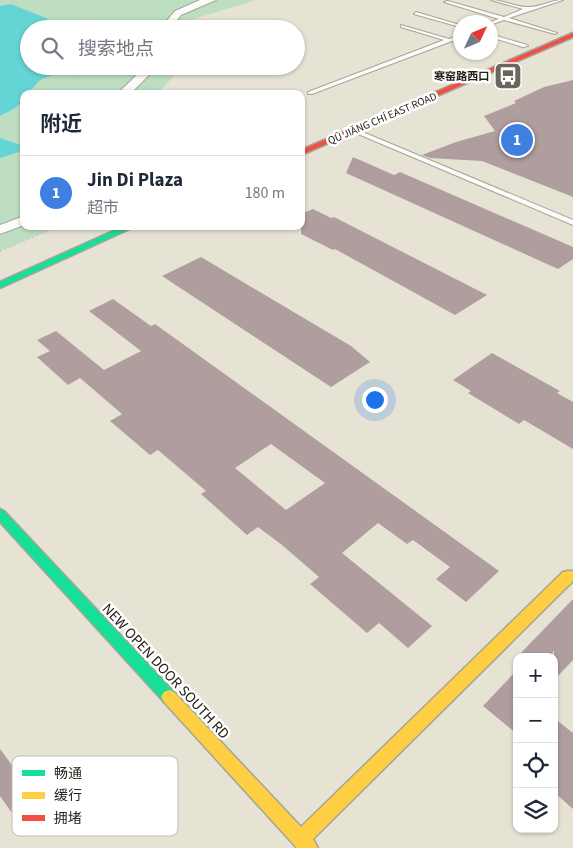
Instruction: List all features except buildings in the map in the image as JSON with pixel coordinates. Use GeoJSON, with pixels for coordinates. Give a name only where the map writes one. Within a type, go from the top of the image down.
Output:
{"type":"FeatureCollection","features":[{"type":"Feature","properties":{"kind":"main road","name":"QŪ JIĀNG CHÍ EAST ROAD"},"geometry":{"type":"LineString","coordinates":[[328,128],[573,25]]}},
{"type":"Feature","properties":{"kind":"main road","name":"QŪ JIĀNG CHÍ EAST ROAD"},"geometry":{"type":"LineString","coordinates":[[305,151],[573,35]]}},
{"type":"Feature","properties":{"kind":"main road"},"geometry":{"type":"LineString","coordinates":[[0,285],[123,230]]}},
{"type":"Feature","properties":{"kind":"main road","name":"NEW OPEN DOOR SOUTH RD"},"geometry":{"type":"LineString","coordinates":[[0,514],[309,848]]}},
{"type":"Feature","properties":{"kind":"main road"},"geometry":{"type":"LineString","coordinates":[[301,839],[554,589],[568,576],[573,576]]}},
{"type":"Feature","properties":{"kind":"street"},"geometry":{"type":"LineString","coordinates":[[169,20],[179,12],[211,0]]}},
{"type":"Feature","properties":{"kind":"street"},"geometry":{"type":"LineString","coordinates":[[127,90],[143,75]]}},
{"type":"Feature","properties":{"kind":"street"},"geometry":{"type":"LineString","coordinates":[[0,230],[20,222]]}},
{"type":"Feature","properties":{"kind":"lane"},"geometry":{"type":"LineString","coordinates":[[492,0],[528,9]]}},
{"type":"Feature","properties":{"kind":"lane"},"geometry":{"type":"LineString","coordinates":[[498,21],[528,9],[561,0]]}},
{"type":"Feature","properties":{"kind":"lane"},"geometry":{"type":"LineString","coordinates":[[446,2],[555,33]]}},
{"type":"Feature","properties":{"kind":"lane"},"geometry":{"type":"LineString","coordinates":[[416,13],[453,24]]}},
{"type":"Feature","properties":{"kind":"lane"},"geometry":{"type":"LineString","coordinates":[[403,26],[448,40]]}},
{"type":"Feature","properties":{"kind":"lane"},"geometry":{"type":"LineString","coordinates":[[310,93],[453,38]]}},
{"type":"Feature","properties":{"kind":"lane"},"geometry":{"type":"LineString","coordinates":[[498,38],[525,46]]}},
{"type":"Feature","properties":{"kind":"lane"},"geometry":{"type":"LineString","coordinates":[[353,130],[573,222]]}},
{"type":"Feature","properties":{"kind":"path"},"geometry":{"type":"LineString","coordinates":[[37,0],[88,16],[94,20]]}},
{"type":"Feature","properties":{"kind":"path"},"geometry":{"type":"LineString","coordinates":[[63,90],[82,75]]}},
{"type":"Feature","properties":{"kind":"path"},"geometry":{"type":"LineString","coordinates":[[0,130],[20,122]]}},
{"type":"Feature","properties":{"kind":"path"},"geometry":{"type":"LineString","coordinates":[[0,251],[50,230]]}},
{"type":"Feature","properties":{"kind":"green space"},"geometry":{"type":"Polygon","coordinates":[[[0,0],[256,0],[190,20],[20,20],[20,75],[175,75],[161,90],[20,90],[20,230],[50,230],[0,251],[0,0]]]}},
{"type":"Feature","properties":{"kind":"water"},"geometry":{"type":"Polygon","coordinates":[[[11,4],[48,19],[20,20],[20,75],[52,75],[40,80],[31,90],[20,90],[20,104],[0,116],[0,6],[11,4]]]}},
{"type":"Feature","properties":{"kind":"water"},"geometry":{"type":"Polygon","coordinates":[[[0,138],[20,145],[19,152],[0,158],[0,138]]]}},
{"type":"Feature","properties":{"kind":"traffic: fast"},"geometry":{"type":"LineString","coordinates":[[0,285],[123,230]]}},
{"type":"Feature","properties":{"kind":"traffic: fast"},"geometry":{"type":"LineString","coordinates":[[0,514],[169,697]]}},
{"type":"Feature","properties":{"kind":"traffic: slow"},"geometry":{"type":"LineString","coordinates":[[301,839],[568,576],[573,576]]}},
{"type":"Feature","properties":{"kind":"traffic: slow"},"geometry":{"type":"LineString","coordinates":[[169,697],[309,848]]}},
{"type":"Feature","properties":{"kind":"traffic: jam"},"geometry":{"type":"LineString","coordinates":[[305,151],[573,35]]}},
{"type":"Feature","properties":{"kind":"place","name":"寒窑路西口"},"geometry":{"type":"Point","coordinates":[508,76]}},
{"type":"Feature","properties":{"kind":"place","name":"Jin Di Plaza"},"geometry":{"type":"Point","coordinates":[517,140]}}]}
